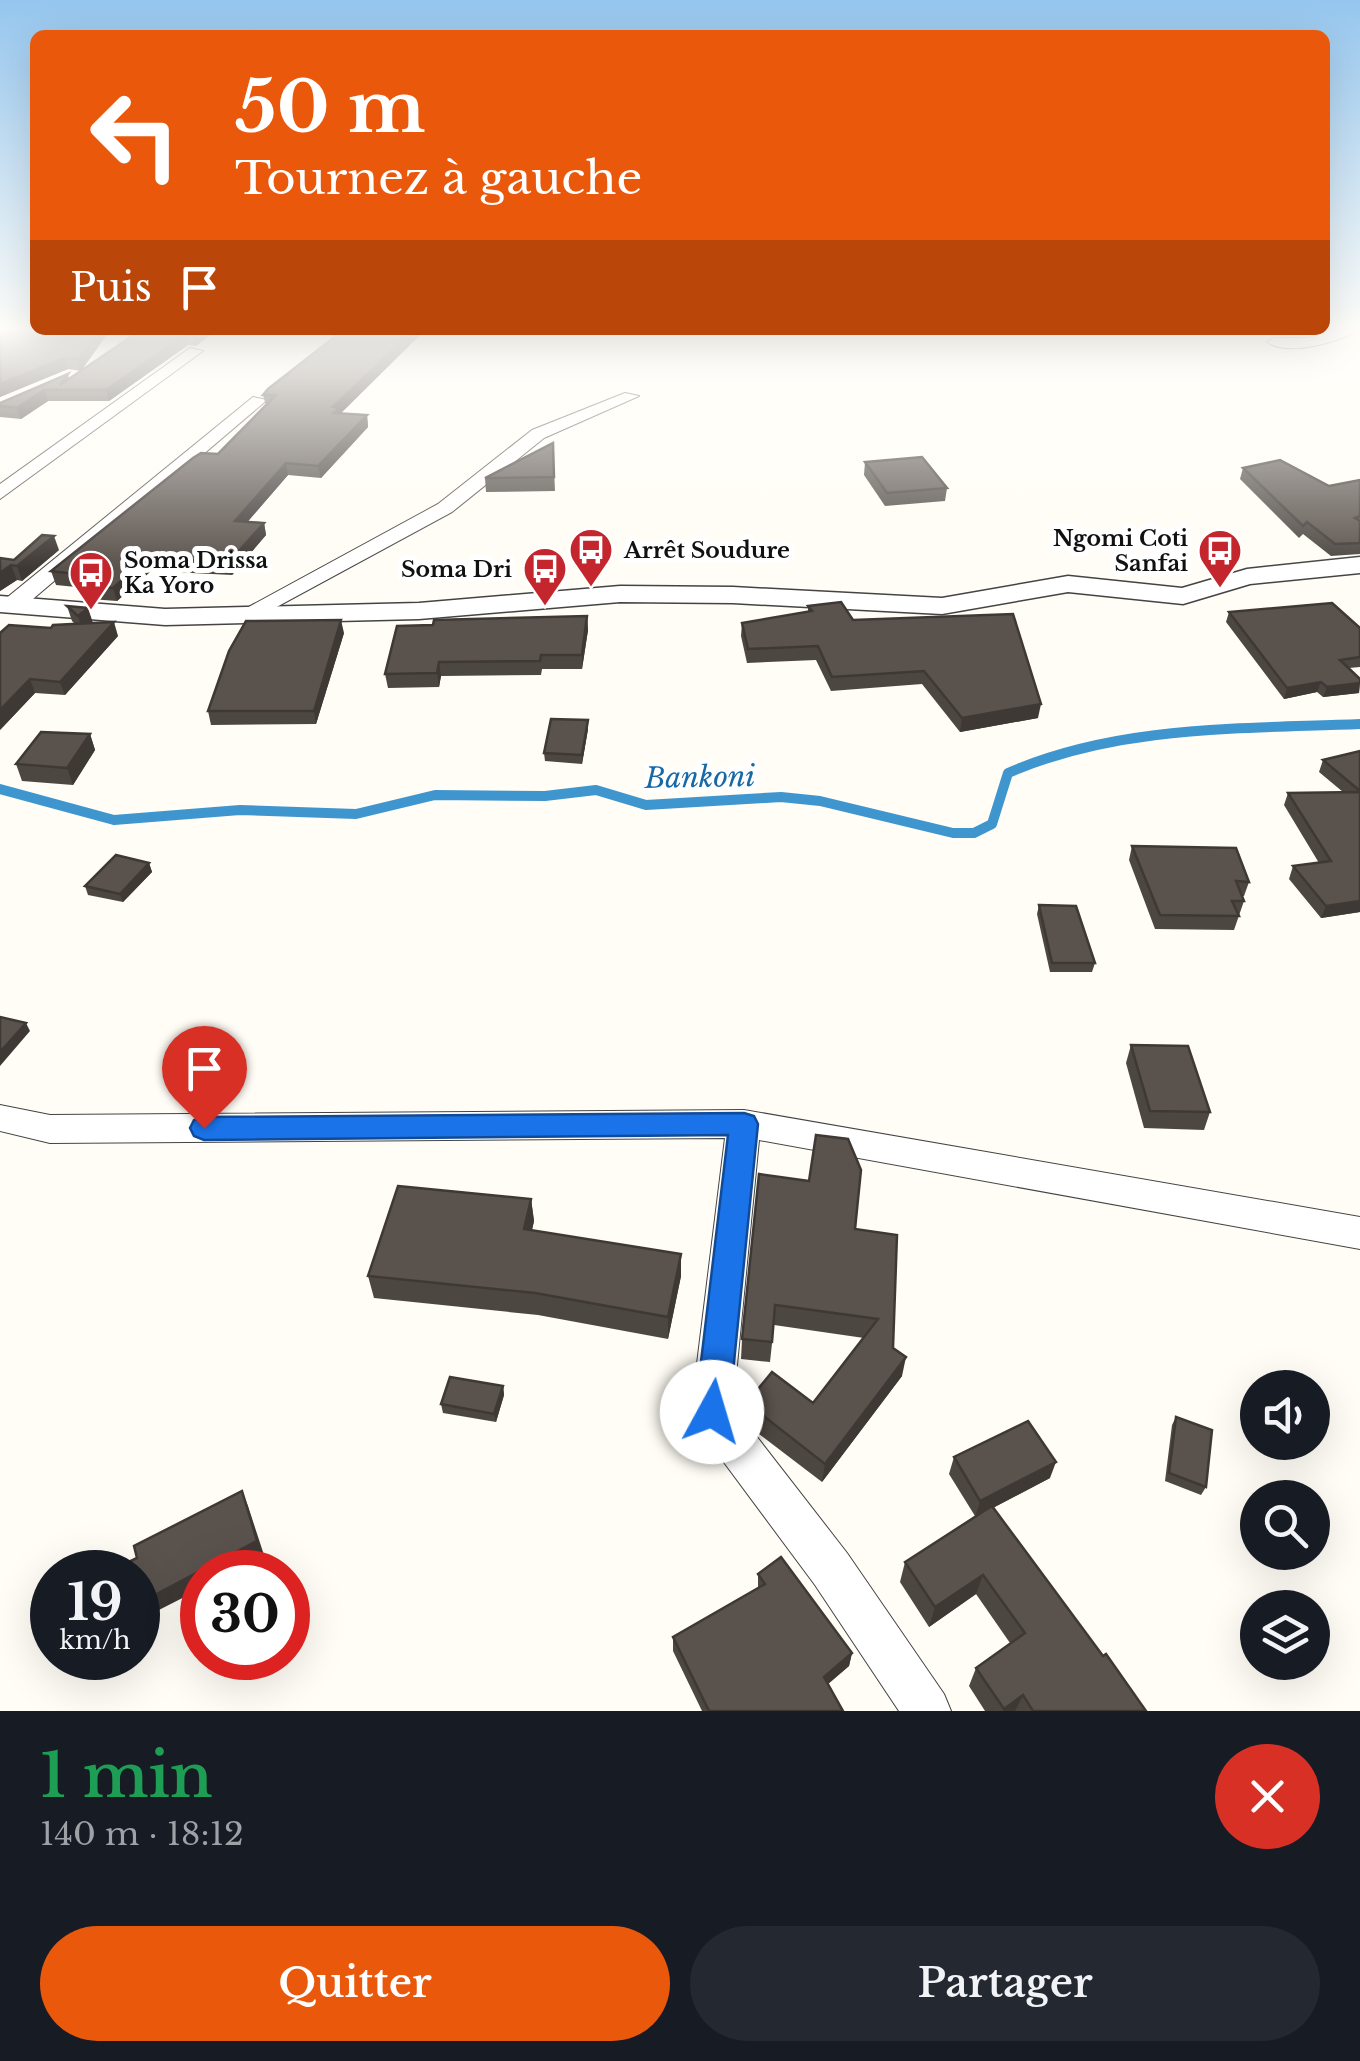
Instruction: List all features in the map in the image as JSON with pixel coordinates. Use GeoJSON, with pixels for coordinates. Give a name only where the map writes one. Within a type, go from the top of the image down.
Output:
{"type":"FeatureCollection","features":[{"type":"Feature","properties":{"kind":"street"},"geometry":{"type":"LineString","coordinates":[[0,493],[116,409]]}},
{"type":"Feature","properties":{"kind":"street"},"geometry":{"type":"LineString","coordinates":[[6,605],[249,409]]}},
{"type":"Feature","properties":{"kind":"street"},"geometry":{"type":"LineString","coordinates":[[243,616],[445,508],[538,434],[600,409]]}},
{"type":"Feature","properties":{"kind":"street"},"geometry":{"type":"LineString","coordinates":[[6,605],[165,617],[419,611],[620,594],[734,594],[844,604],[942,606],[1068,584],[1182,596],[1247,578],[1304,568],[1360,565]]}},
{"type":"Feature","properties":{"kind":"street"},"geometry":{"type":"LineString","coordinates":[[0,1118],[50,1130],[744,1124],[1360,1233]]}},
{"type":"Feature","properties":{"kind":"street"},"geometry":{"type":"LineString","coordinates":[[744,1124],[712,1412],[831,1569],[927,1711]]}},
{"type":"Feature","properties":{"kind":"building"},"geometry":{"type":"Polygon","coordinates":[[[262,409],[339,409],[334,413],[367,415],[318,466],[286,463],[235,521],[264,523],[229,562],[147,558],[113,588],[85,586],[93,576],[51,571],[193,458],[201,453],[218,454],[262,409]]]}},
{"type":"Feature","properties":{"kind":"building"},"geometry":{"type":"Polygon","coordinates":[[[553,443],[554,477],[485,478],[553,443]]]}},
{"type":"Feature","properties":{"kind":"building"},"geometry":{"type":"Polygon","coordinates":[[[922,457],[947,488],[887,493],[865,462],[922,457]]]}},
{"type":"Feature","properties":{"kind":"building"},"geometry":{"type":"Polygon","coordinates":[[[1280,460],[1329,486],[1360,480],[1360,516],[1355,518],[1360,521],[1360,543],[1335,544],[1307,522],[1303,526],[1243,468],[1280,460]]]}},
{"type":"Feature","properties":{"kind":"building"},"geometry":{"type":"Polygon","coordinates":[[[42,535],[54,536],[17,566],[11,565],[0,573],[0,558],[14,560],[42,535]]]}},
{"type":"Feature","properties":{"kind":"building"},"geometry":{"type":"Polygon","coordinates":[[[841,602],[853,620],[1013,614],[1041,704],[962,718],[924,671],[832,677],[818,646],[748,649],[742,623],[841,602]]]}},
{"type":"Feature","properties":{"kind":"building"},"geometry":{"type":"Polygon","coordinates":[[[1332,603],[1360,628],[1360,657],[1340,660],[1360,683],[1327,687],[1321,682],[1287,688],[1229,612],[1332,603]]]}},
{"type":"Feature","properties":{"kind":"building"},"geometry":{"type":"Polygon","coordinates":[[[67,606],[88,608],[78,616],[67,606]]]}},
{"type":"Feature","properties":{"kind":"building"},"geometry":{"type":"Polygon","coordinates":[[[587,616],[582,655],[541,655],[540,661],[439,662],[437,673],[385,674],[397,626],[433,625],[434,620],[587,616]]]}},
{"type":"Feature","properties":{"kind":"building"},"geometry":{"type":"Polygon","coordinates":[[[341,620],[314,711],[208,711],[229,651],[246,621],[341,620]]]}},
{"type":"Feature","properties":{"kind":"building"},"geometry":{"type":"Polygon","coordinates":[[[114,622],[60,682],[30,679],[0,710],[0,633],[9,625],[51,628],[114,622]]]}},
{"type":"Feature","properties":{"kind":"building"},"geometry":{"type":"Polygon","coordinates":[[[551,719],[588,720],[582,755],[544,753],[551,719]]]}},
{"type":"Feature","properties":{"kind":"building"},"geometry":{"type":"Polygon","coordinates":[[[41,732],[90,734],[67,768],[16,764],[41,732]]]}},
{"type":"Feature","properties":{"kind":"building"},"geometry":{"type":"Polygon","coordinates":[[[1360,751],[1360,791],[1323,760],[1360,751]]]}},
{"type":"Feature","properties":{"kind":"building"},"geometry":{"type":"Polygon","coordinates":[[[1360,792],[1360,901],[1326,906],[1293,866],[1331,861],[1288,793],[1360,792]]]}},
{"type":"Feature","properties":{"kind":"building"},"geometry":{"type":"Polygon","coordinates":[[[1132,846],[1236,848],[1249,882],[1236,881],[1244,901],[1232,901],[1239,916],[1160,915],[1132,846]]]}},
{"type":"Feature","properties":{"kind":"building"},"geometry":{"type":"Polygon","coordinates":[[[116,855],[149,863],[120,894],[85,886],[116,855]]]}},
{"type":"Feature","properties":{"kind":"building"},"geometry":{"type":"Polygon","coordinates":[[[1039,905],[1076,906],[1095,963],[1052,963],[1039,905]]]}},
{"type":"Feature","properties":{"kind":"building"},"geometry":{"type":"Polygon","coordinates":[[[0,1017],[26,1023],[0,1052],[0,1017]]]}},
{"type":"Feature","properties":{"kind":"building"},"geometry":{"type":"Polygon","coordinates":[[[1131,1045],[1188,1046],[1210,1112],[1150,1111],[1131,1045]]]}},
{"type":"Feature","properties":{"kind":"building"},"geometry":{"type":"Polygon","coordinates":[[[816,1135],[848,1139],[861,1170],[855,1229],[897,1235],[893,1348],[906,1357],[825,1464],[749,1400],[772,1372],[813,1403],[878,1319],[775,1305],[772,1342],[742,1339],[759,1174],[809,1181],[816,1135]]]}},
{"type":"Feature","properties":{"kind":"building"},"geometry":{"type":"Polygon","coordinates":[[[398,1186],[531,1199],[524,1229],[681,1254],[668,1317],[535,1293],[368,1276],[398,1186]]]}},
{"type":"Feature","properties":{"kind":"building"},"geometry":{"type":"Polygon","coordinates":[[[450,1377],[503,1386],[494,1414],[441,1404],[450,1377]]]}},
{"type":"Feature","properties":{"kind":"building"},"geometry":{"type":"Polygon","coordinates":[[[1176,1417],[1212,1430],[1206,1487],[1169,1473],[1176,1417]]]}},
{"type":"Feature","properties":{"kind":"building"},"geometry":{"type":"Polygon","coordinates":[[[1028,1421],[1056,1462],[980,1501],[954,1457],[1028,1421]]]}},
{"type":"Feature","properties":{"kind":"building"},"geometry":{"type":"Polygon","coordinates":[[[242,1491],[257,1541],[240,1550],[180,1550],[180,1582],[160,1592],[160,1550],[135,1550],[134,1546],[242,1491]]]}},
{"type":"Feature","properties":{"kind":"building"},"geometry":{"type":"Polygon","coordinates":[[[992,1506],[1146,1711],[1033,1711],[1023,1695],[1004,1709],[976,1668],[1025,1633],[983,1575],[935,1607],[905,1562],[992,1506]]]}},
{"type":"Feature","properties":{"kind":"building"},"geometry":{"type":"Polygon","coordinates":[[[781,1557],[852,1653],[824,1677],[843,1711],[709,1711],[673,1637],[765,1584],[758,1574],[781,1557]]]}},
{"type":"Feature","properties":{"kind":"waterway","name":"Bankoni"},"geometry":{"type":"LineString","coordinates":[[0,789],[114,820],[240,810],[356,814],[435,795],[545,796],[596,790],[646,805],[781,797],[820,801],[953,833],[974,833],[992,824],[1008,773],[1050,757],[1181,732],[1360,724]]}},
{"type":"Feature","properties":{"kind":"place","name":"Arrêt Soudure"},"geometry":{"type":"Point","coordinates":[591,588]}},
{"type":"Feature","properties":{"kind":"place","name":"Ngomi Coti Sanfai"},"geometry":{"type":"Point","coordinates":[1220,589]}},
{"type":"Feature","properties":{"kind":"place","name":"Soma Dri"},"geometry":{"type":"Point","coordinates":[545,607]}},
{"type":"Feature","properties":{"kind":"place","name":"Soma Drissa Ka Yoro"},"geometry":{"type":"Point","coordinates":[91,611]}},
{"type":"Feature","properties":{"kind":"route"},"geometry":{"type":"LineString","coordinates":[[204,1128],[744,1124],[712,1412]]}}]}
